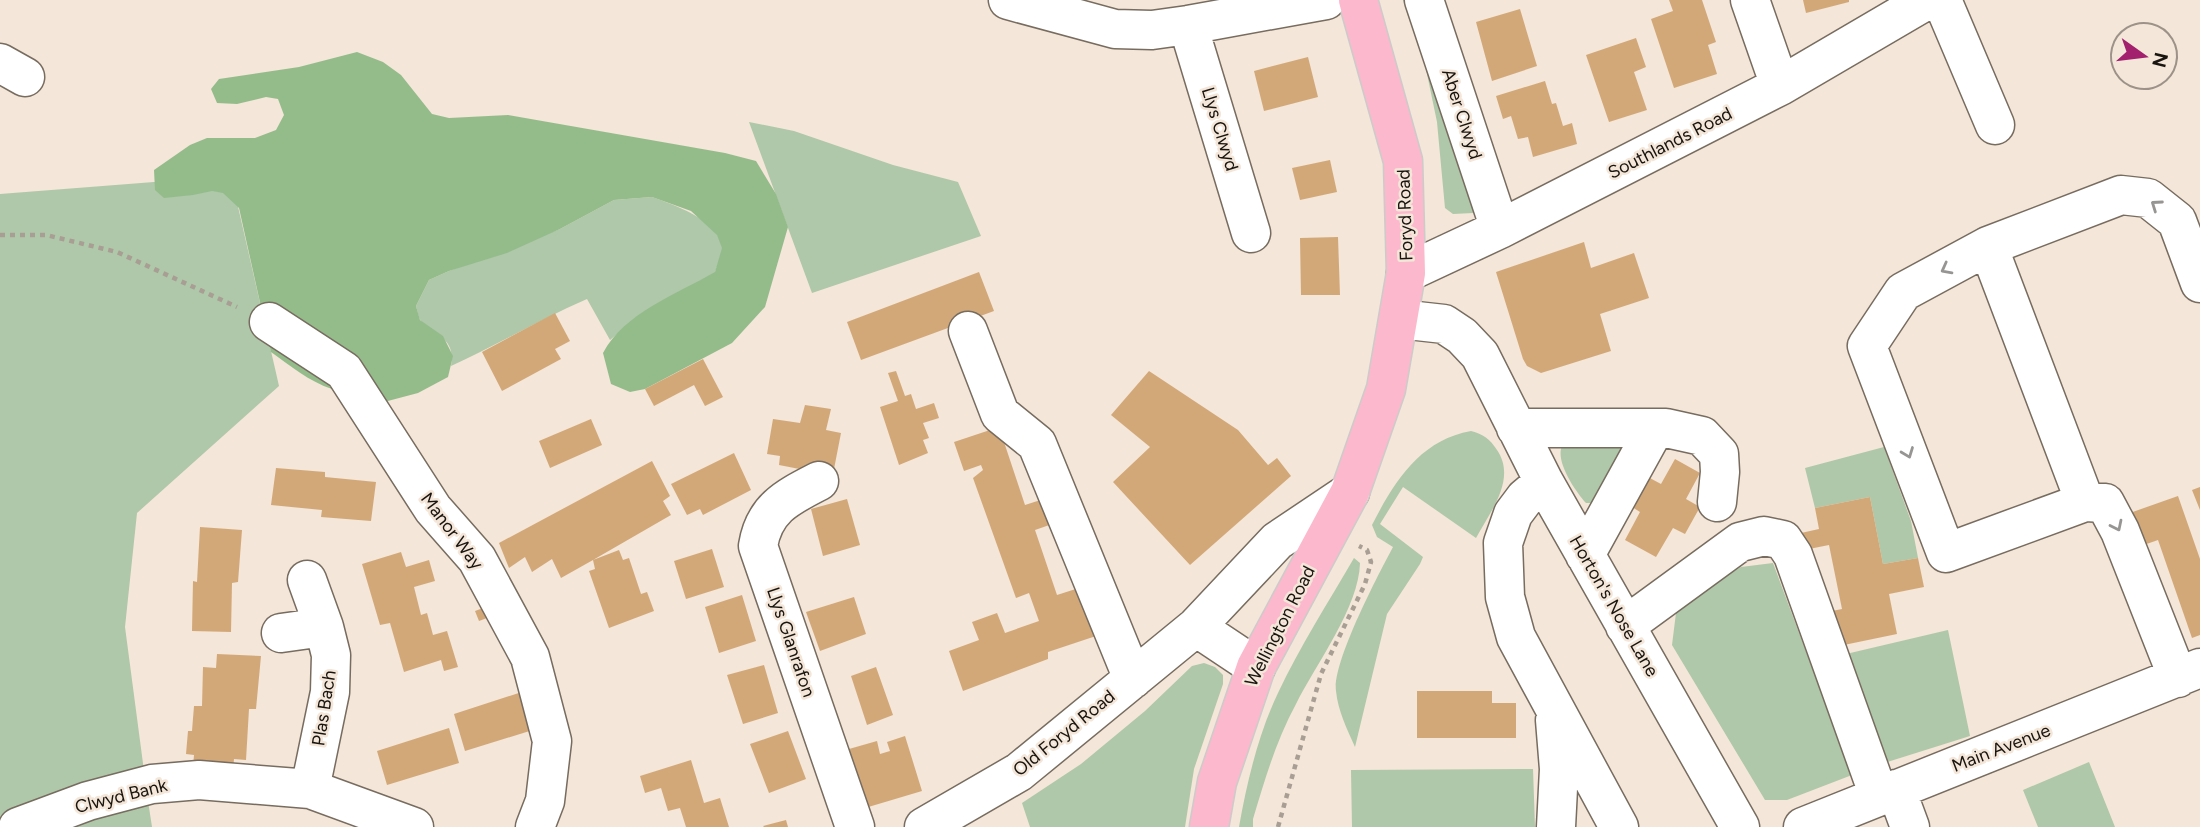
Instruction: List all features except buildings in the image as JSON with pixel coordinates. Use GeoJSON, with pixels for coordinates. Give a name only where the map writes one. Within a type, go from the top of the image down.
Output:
{"type":"FeatureCollection","features":[{"type":"Feature","properties":{"kind":"main road","name":"Foryd Road"},"geometry":{"type":"LineString","coordinates":[[1358,0],[1403,161],[1406,273],[1386,389],[1372,433]]}},
{"type":"Feature","properties":{"kind":"main road","name":"Wellington Road"},"geometry":{"type":"LineString","coordinates":[[1209,827],[1217,782],[1256,667],[1350,492],[1372,433]]}},
{"type":"Feature","properties":{"kind":"street"},"geometry":{"type":"LineString","coordinates":[[1008,0],[1115,29],[1152,30],[1326,0]]}},
{"type":"Feature","properties":{"kind":"street","name":"Aber Clwyd"},"geometry":{"type":"LineString","coordinates":[[1424,0],[1500,229]]}},
{"type":"Feature","properties":{"kind":"street"},"geometry":{"type":"LineString","coordinates":[[1750,0],[1780,86]]}},
{"type":"Feature","properties":{"kind":"street","name":"Southlands Road"},"geometry":{"type":"LineString","coordinates":[[1406,273],[1500,229],[1780,86],[1927,0]]}},
{"type":"Feature","properties":{"kind":"street"},"geometry":{"type":"LineString","coordinates":[[1942,0],[1995,125]]}},
{"type":"Feature","properties":{"kind":"street","name":"Llys Clwyd"},"geometry":{"type":"LineString","coordinates":[[1188,25],[1251,233]]}},
{"type":"Feature","properties":{"kind":"street"},"geometry":{"type":"LineString","coordinates":[[2189,673],[2105,503],[2085,502],[1946,553],[1867,346],[1903,292],[1988,246],[2121,195],[2148,198],[2177,221],[2200,283]]}},
{"type":"Feature","properties":{"kind":"street"},"geometry":{"type":"LineString","coordinates":[[1988,246],[2085,502]]}},
{"type":"Feature","properties":{"kind":"street","name":"Horton's Nose Lane"},"geometry":{"type":"LineString","coordinates":[[1399,319],[1444,324],[1462,336],[1480,355],[1544,482],[1740,827]]}},
{"type":"Feature","properties":{"kind":"street","name":"Manor Way"},"geometry":{"type":"LineString","coordinates":[[270,322],[344,371],[433,509],[477,559],[530,657],[552,741],[545,802],[535,827]]}},
{"type":"Feature","properties":{"kind":"street"},"geometry":{"type":"LineString","coordinates":[[968,331],[1000,414],[1037,444],[1133,679]]}},
{"type":"Feature","properties":{"kind":"street"},"geometry":{"type":"LineString","coordinates":[[1516,428],[1666,428],[1702,436],[1719,454],[1717,502]]}},
{"type":"Feature","properties":{"kind":"street"},"geometry":{"type":"LineString","coordinates":[[1585,555],[1655,428]]}},
{"type":"Feature","properties":{"kind":"street","name":"Llys Glanrafon"},"geometry":{"type":"LineString","coordinates":[[820,481],[789,497],[771,512],[760,531],[758,545],[855,827]]}},
{"type":"Feature","properties":{"kind":"street"},"geometry":{"type":"LineString","coordinates":[[1544,482],[1525,498],[1513,514],[1503,543],[1505,597],[1516,637],[1619,827]]}},
{"type":"Feature","properties":{"kind":"street","name":"Old Foryd Road"},"geometry":{"type":"LineString","coordinates":[[924,827],[1018,772],[1196,627],[1277,541],[1350,492]]}},
{"type":"Feature","properties":{"kind":"street"},"geometry":{"type":"LineString","coordinates":[[1625,626],[1740,542],[1764,536],[1783,540],[1793,555],[1887,792],[1910,827]]}},
{"type":"Feature","properties":{"kind":"street","name":"Plas Bach"},"geometry":{"type":"LineString","coordinates":[[307,580],[324,626],[331,655],[330,692],[310,789]]}},
{"type":"Feature","properties":{"kind":"street"},"geometry":{"type":"LineString","coordinates":[[281,633],[324,626]]}},
{"type":"Feature","properties":{"kind":"street"},"geometry":{"type":"LineString","coordinates":[[1196,627],[1256,667]]}},
{"type":"Feature","properties":{"kind":"street","name":"Main Avenue"},"geometry":{"type":"LineString","coordinates":[[1803,827],[2189,673]]}},
{"type":"Feature","properties":{"kind":"street"},"geometry":{"type":"LineString","coordinates":[[1555,708],[1559,769],[1556,827]]}},
{"type":"Feature","properties":{"kind":"street","name":"Clwyd Bank"},"geometry":{"type":"LineString","coordinates":[[18,827],[88,802],[152,784],[199,780],[310,789],[414,827]]}},
{"type":"Feature","properties":{"kind":"path"},"geometry":{"type":"LineString","coordinates":[[0,235],[46,234],[117,252],[270,322]]}},
{"type":"Feature","properties":{"kind":"path"},"geometry":{"type":"LineString","coordinates":[[1278,827],[1321,674],[1365,584],[1371,562],[1367,550],[1330,529]]}},
{"type":"Feature","properties":{"kind":"green space"},"geometry":{"type":"Polygon","coordinates":[[[1403,0],[1414,0],[1478,206],[1473,213],[1453,214],[1445,208],[1437,122],[1426,69],[1403,0]]]}},
{"type":"Feature","properties":{"kind":"green space"},"geometry":{"type":"Polygon","coordinates":[[[357,52],[383,62],[401,75],[432,114],[449,118],[508,115],[725,153],[756,161],[776,194],[788,227],[765,307],[732,343],[645,389],[630,392],[611,384],[603,353],[612,339],[653,306],[715,272],[722,248],[717,235],[691,211],[652,197],[614,200],[507,253],[429,280],[416,306],[420,320],[443,336],[453,356],[448,377],[418,393],[384,402],[365,394],[332,389],[292,368],[271,352],[239,208],[223,193],[212,191],[164,198],[155,190],[154,170],[190,145],[207,138],[255,138],[276,130],[284,115],[278,99],[266,97],[237,104],[217,103],[211,89],[219,79],[299,67],[357,52]]]}},
{"type":"Feature","properties":{"kind":"green space"},"geometry":{"type":"Polygon","coordinates":[[[749,122],[794,131],[893,165],[958,182],[981,236],[812,293],[749,122]]]}},
{"type":"Feature","properties":{"kind":"green space"},"geometry":{"type":"Polygon","coordinates":[[[231,176],[279,386],[137,513],[125,627],[144,771],[0,821],[0,194],[231,176]]]}},
{"type":"Feature","properties":{"kind":"green space"},"geometry":{"type":"Polygon","coordinates":[[[652,197],[693,214],[712,228],[722,246],[715,273],[642,313],[610,340],[587,299],[451,366],[452,357],[448,344],[422,322],[416,306],[429,280],[560,229],[614,200],[652,197]]]}},
{"type":"Feature","properties":{"kind":"green space"},"geometry":{"type":"Polygon","coordinates":[[[1471,431],[1486,437],[1494,446],[1504,472],[1499,495],[1476,538],[1403,487],[1380,524],[1423,557],[1387,614],[1355,747],[1343,720],[1336,691],[1341,661],[1348,641],[1393,547],[1377,537],[1372,525],[1390,493],[1423,453],[1437,443],[1471,431]]]}},
{"type":"Feature","properties":{"kind":"green space"},"geometry":{"type":"Polygon","coordinates":[[[1618,445],[1622,449],[1599,503],[1586,503],[1572,484],[1561,460],[1562,446],[1618,445]]]}},
{"type":"Feature","properties":{"kind":"green space"},"geometry":{"type":"Polygon","coordinates":[[[1884,447],[1911,521],[1918,558],[1883,564],[1870,497],[1815,508],[1805,468],[1884,447]]]}},
{"type":"Feature","properties":{"kind":"green space"},"geometry":{"type":"Polygon","coordinates":[[[1354,558],[1360,563],[1358,580],[1345,616],[1289,718],[1262,789],[1253,827],[1239,827],[1254,759],[1271,709],[1314,625],[1354,558]]]}},
{"type":"Feature","properties":{"kind":"green space"},"geometry":{"type":"Polygon","coordinates":[[[1773,563],[1852,775],[1787,800],[1765,800],[1672,645],[1677,605],[1741,567],[1773,563]]]}},
{"type":"Feature","properties":{"kind":"green space"},"geometry":{"type":"Polygon","coordinates":[[[1948,630],[1970,736],[1881,764],[1846,654],[1948,630]]]}},
{"type":"Feature","properties":{"kind":"green space"},"geometry":{"type":"Polygon","coordinates":[[[1204,663],[1215,667],[1223,675],[1223,684],[1194,769],[1185,827],[1030,827],[1022,803],[1081,764],[1145,711],[1192,666],[1204,663]]]}},
{"type":"Feature","properties":{"kind":"green space"},"geometry":{"type":"Polygon","coordinates":[[[2089,762],[2115,827],[2038,827],[2023,790],[2089,762]]]}},
{"type":"Feature","properties":{"kind":"green space"},"geometry":{"type":"Polygon","coordinates":[[[1533,769],[1535,827],[1352,827],[1351,770],[1533,769]]]}},
{"type":"Feature","properties":{"kind":"green space"},"geometry":{"type":"Polygon","coordinates":[[[148,801],[152,827],[55,827],[148,801]]]}}]}
